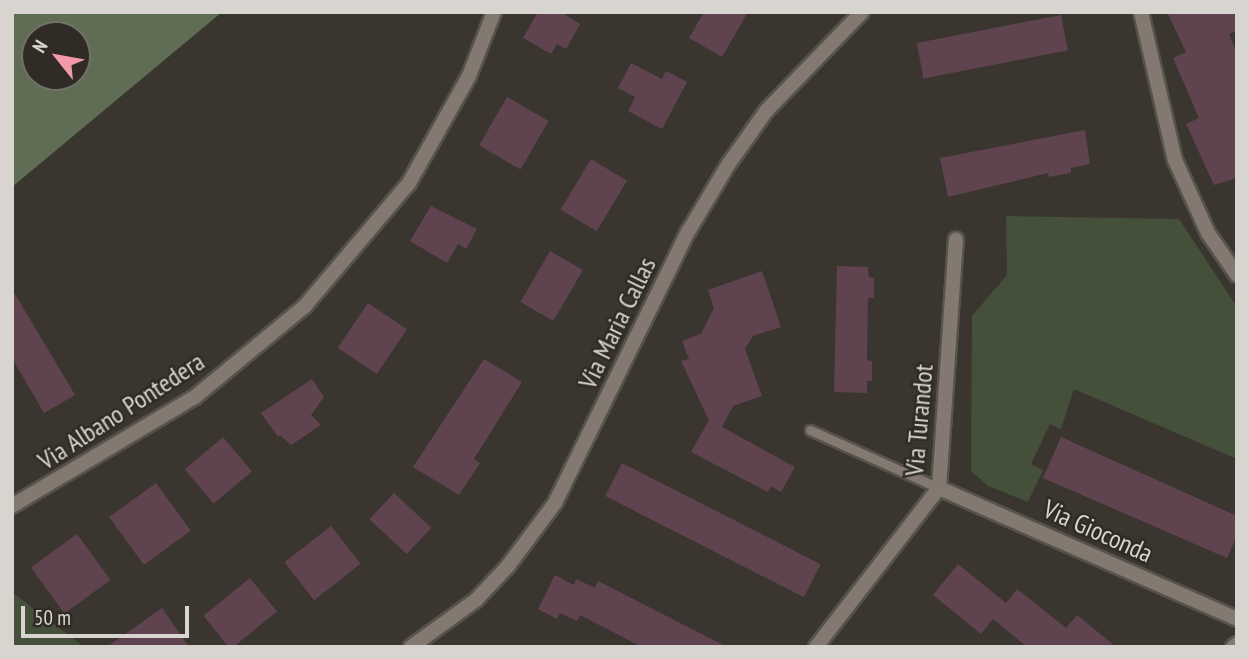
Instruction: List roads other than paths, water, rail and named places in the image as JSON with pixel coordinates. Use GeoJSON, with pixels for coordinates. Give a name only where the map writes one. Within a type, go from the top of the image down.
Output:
{"type":"FeatureCollection","features":[{"type":"Feature","properties":{"kind":"street","name":"Via Albano Pontedera"},"geometry":{"type":"LineString","coordinates":[[12,506],[195,397],[305,306],[409,183],[469,76],[494,12]]}},
{"type":"Feature","properties":{"kind":"street","name":"Via Maria Callas"},"geometry":{"type":"LineString","coordinates":[[411,647],[476,600],[509,566],[555,503],[688,232],[727,165],[767,110],[862,12]]}},
{"type":"Feature","properties":{"kind":"street"},"geometry":{"type":"LineString","coordinates":[[1141,12],[1175,160],[1208,233],[1237,275]]}},
{"type":"Feature","properties":{"kind":"street","name":"Via Turandot"},"geometry":{"type":"LineString","coordinates":[[816,647],[939,488],[956,240]]}},
{"type":"Feature","properties":{"kind":"street","name":"Via Gioconda"},"geometry":{"type":"LineString","coordinates":[[939,488],[1237,619]]}},
{"type":"Feature","properties":{"kind":"lane"},"geometry":{"type":"LineString","coordinates":[[810,430],[939,488]]}}]}
